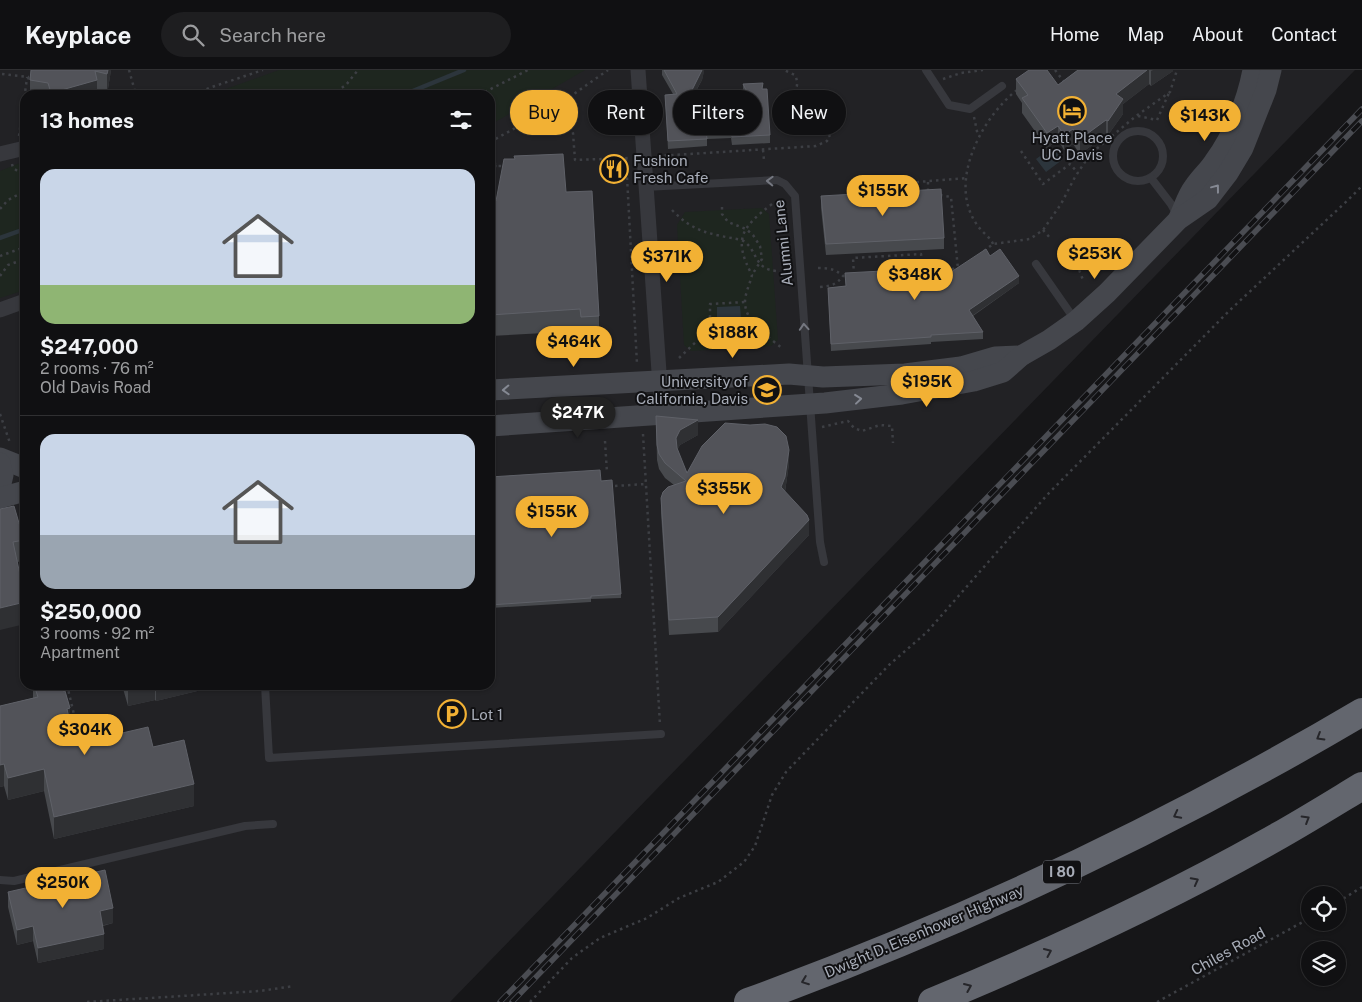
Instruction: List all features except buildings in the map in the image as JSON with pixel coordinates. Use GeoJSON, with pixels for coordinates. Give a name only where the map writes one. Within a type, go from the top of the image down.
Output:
{"type":"FeatureCollection","features":[{"type":"Feature","properties":{"kind":"highway","name":"Dwight D. Eisenhower Highway"},"geometry":{"type":"LineString","coordinates":[[748,1002],[887,949],[993,904],[1104,852],[1181,813],[1362,712]]}},
{"type":"Feature","properties":{"kind":"highway"},"geometry":{"type":"LineString","coordinates":[[932,1002],[1031,960],[1166,896],[1264,844],[1362,786]]}},
{"type":"Feature","properties":{"kind":"street"},"geometry":{"type":"LineString","coordinates":[[638,70],[662,414]]}},
{"type":"Feature","properties":{"kind":"street"},"geometry":{"type":"LineString","coordinates":[[1179,219],[1192,188],[1214,162],[1226,141],[1241,109],[1253,70]]}},
{"type":"Feature","properties":{"kind":"street"},"geometry":{"type":"LineString","coordinates":[[495,426],[810,404],[902,394],[974,381],[1003,372],[1021,356],[1049,340],[1076,321],[1107,293],[1179,219],[1208,199],[1228,173],[1243,148],[1266,90],[1271,70]]}},
{"type":"Feature","properties":{"kind":"street"},"geometry":{"type":"LineString","coordinates":[[0,154],[20,144]]}},
{"type":"Feature","properties":{"kind":"street"},"geometry":{"type":"LineString","coordinates":[[0,310],[20,303]]}},
{"type":"Feature","properties":{"kind":"street"},"geometry":{"type":"LineString","coordinates":[[495,390],[790,374],[823,377],[905,374],[961,367],[995,357],[1021,356]]}},
{"type":"Feature","properties":{"kind":"street"},"geometry":{"type":"LineString","coordinates":[[6,451],[20,464]]}},
{"type":"Feature","properties":{"kind":"street"},"geometry":{"type":"LineString","coordinates":[[0,463],[3,475],[0,488]]}},
{"type":"Feature","properties":{"kind":"street"},"geometry":{"type":"LineString","coordinates":[[0,498],[20,492]]}},
{"type":"Feature","properties":{"kind":"lane"},"geometry":{"type":"LineString","coordinates":[[926,70],[949,105],[970,109],[1002,86]]}},
{"type":"Feature","properties":{"kind":"lane"},"geometry":{"type":"LineString","coordinates":[[1145,132],[1153,136],[1163,149],[1164,158],[1162,166],[1151,178],[1139,182],[1132,181],[1120,174],[1116,169],[1113,161],[1113,152],[1116,144],[1128,133],[1145,132]]}},
{"type":"Feature","properties":{"kind":"lane"},"geometry":{"type":"LineString","coordinates":[[1151,178],[1172,204],[1179,219]]}},
{"type":"Feature","properties":{"kind":"lane","name":"Alumni Lane"},"geometry":{"type":"LineString","coordinates":[[645,187],[777,180],[791,189],[795,196],[820,542],[824,562]]}},
{"type":"Feature","properties":{"kind":"lane"},"geometry":{"type":"LineString","coordinates":[[1036,264],[1076,321]]}},
{"type":"Feature","properties":{"kind":"lane"},"geometry":{"type":"LineString","coordinates":[[265,690],[269,758],[661,734]]}},
{"type":"Feature","properties":{"kind":"lane"},"geometry":{"type":"LineString","coordinates":[[0,880],[14,881],[245,826],[273,824]]}},
{"type":"Feature","properties":{"kind":"path"},"geometry":{"type":"LineString","coordinates":[[129,70],[135,90]]}},
{"type":"Feature","properties":{"kind":"path"},"geometry":{"type":"LineString","coordinates":[[205,90],[263,70]]}},
{"type":"Feature","properties":{"kind":"path"},"geometry":{"type":"LineString","coordinates":[[338,90],[346,85],[358,70]]}},
{"type":"Feature","properties":{"kind":"path"},"geometry":{"type":"LineString","coordinates":[[489,90],[528,70]]}},
{"type":"Feature","properties":{"kind":"path"},"geometry":{"type":"LineString","coordinates":[[578,91],[608,70]]}},
{"type":"Feature","properties":{"kind":"path"},"geometry":{"type":"LineString","coordinates":[[654,157],[816,146],[827,141],[830,137],[826,130],[808,132],[807,126],[812,117],[809,108],[805,106],[793,112],[786,109],[785,103],[798,85],[795,75],[784,70]]}},
{"type":"Feature","properties":{"kind":"path"},"geometry":{"type":"LineString","coordinates":[[934,83],[961,72],[981,72],[983,70]]}},
{"type":"Feature","properties":{"kind":"path"},"geometry":{"type":"LineString","coordinates":[[1056,70],[1068,87]]}},
{"type":"Feature","properties":{"kind":"path"},"geometry":{"type":"LineString","coordinates":[[1136,116],[1157,120],[1178,70]]}},
{"type":"Feature","properties":{"kind":"path"},"geometry":{"type":"LineString","coordinates":[[2,74],[34,78]]}},
{"type":"Feature","properties":{"kind":"path"},"geometry":{"type":"LineString","coordinates":[[26,90],[27,78]]}},
{"type":"Feature","properties":{"kind":"path"},"geometry":{"type":"LineString","coordinates":[[993,244],[971,215],[967,196],[967,178],[978,136],[999,106],[1021,87]]}},
{"type":"Feature","properties":{"kind":"path"},"geometry":{"type":"LineString","coordinates":[[979,254],[993,244],[1030,239],[1043,230],[1061,204],[1078,173],[1094,151],[1136,116],[1170,92]]}},
{"type":"Feature","properties":{"kind":"path"},"geometry":{"type":"LineString","coordinates":[[970,109],[975,120],[978,136]]}},
{"type":"Feature","properties":{"kind":"path"},"geometry":{"type":"LineString","coordinates":[[495,139],[510,131]]}},
{"type":"Feature","properties":{"kind":"path"},"geometry":{"type":"LineString","coordinates":[[573,135],[575,160],[635,158]]}},
{"type":"Feature","properties":{"kind":"path"},"geometry":{"type":"LineString","coordinates":[[763,150],[764,160]]}},
{"type":"Feature","properties":{"kind":"path"},"geometry":{"type":"LineString","coordinates":[[1021,151],[1043,184],[1072,162],[1078,173]]}},
{"type":"Feature","properties":{"kind":"path"},"geometry":{"type":"LineString","coordinates":[[626,158],[638,371]]}},
{"type":"Feature","properties":{"kind":"path"},"geometry":{"type":"LineString","coordinates":[[495,164],[497,166],[509,166]]}},
{"type":"Feature","properties":{"kind":"path"},"geometry":{"type":"LineString","coordinates":[[912,200],[913,186],[918,182],[967,178]]}},
{"type":"Feature","properties":{"kind":"path"},"geometry":{"type":"LineString","coordinates":[[928,182],[928,192],[951,197],[958,268]]}},
{"type":"Feature","properties":{"kind":"path"},"geometry":{"type":"LineString","coordinates":[[530,1002],[572,958],[600,938],[647,918],[679,898],[718,882],[744,862],[754,846],[772,795],[786,772],[889,665],[927,632],[1047,495],[1230,310],[1362,186]]}},
{"type":"Feature","properties":{"kind":"path"},"geometry":{"type":"LineString","coordinates":[[0,209],[8,200],[20,194]]}},
{"type":"Feature","properties":{"kind":"path"},"geometry":{"type":"LineString","coordinates":[[752,275],[744,260],[742,240],[746,229],[754,218],[772,204]]}},
{"type":"Feature","properties":{"kind":"path"},"geometry":{"type":"LineString","coordinates":[[722,207],[722,214],[728,222],[746,229],[753,235],[760,246],[762,259],[752,275],[745,302],[748,316],[762,332],[783,349]]}},
{"type":"Feature","properties":{"kind":"path"},"geometry":{"type":"LineString","coordinates":[[672,210],[691,227],[702,232],[742,240],[753,250],[759,264],[768,270],[777,272]]}},
{"type":"Feature","properties":{"kind":"path"},"geometry":{"type":"LineString","coordinates":[[1043,230],[1050,239]]}},
{"type":"Feature","properties":{"kind":"path"},"geometry":{"type":"LineString","coordinates":[[0,256],[20,249]]}},
{"type":"Feature","properties":{"kind":"path"},"geometry":{"type":"LineString","coordinates":[[1062,251],[1078,267],[1083,280]]}},
{"type":"Feature","properties":{"kind":"path"},"geometry":{"type":"LineString","coordinates":[[820,287],[832,286],[843,276],[854,275],[853,258],[921,254],[923,272],[930,271]]}},
{"type":"Feature","properties":{"kind":"path"},"geometry":{"type":"LineString","coordinates":[[0,276],[8,265],[20,261]]}},
{"type":"Feature","properties":{"kind":"path"},"geometry":{"type":"LineString","coordinates":[[938,271],[958,268],[965,264]]}},
{"type":"Feature","properties":{"kind":"path"},"geometry":{"type":"LineString","coordinates":[[818,268],[837,270],[843,276]]}},
{"type":"Feature","properties":{"kind":"path"},"geometry":{"type":"LineString","coordinates":[[679,358],[701,337],[710,320],[710,304],[745,302]]}},
{"type":"Feature","properties":{"kind":"path"},"geometry":{"type":"LineString","coordinates":[[0,414],[8,440],[6,451]]}},
{"type":"Feature","properties":{"kind":"path"},"geometry":{"type":"LineString","coordinates":[[821,427],[848,421],[854,428],[862,431],[880,425],[892,426],[894,443]]}},
{"type":"Feature","properties":{"kind":"path"},"geometry":{"type":"LineString","coordinates":[[643,428],[661,734]]}},
{"type":"Feature","properties":{"kind":"path"},"geometry":{"type":"LineString","coordinates":[[605,441],[607,474]]}},
{"type":"Feature","properties":{"kind":"path"},"geometry":{"type":"LineString","coordinates":[[615,486],[646,484]]}},
{"type":"Feature","properties":{"kind":"path"},"geometry":{"type":"LineString","coordinates":[[68,690],[82,752]]}},
{"type":"Feature","properties":{"kind":"path"},"geometry":{"type":"LineString","coordinates":[[1346,897],[1362,887]]}},
{"type":"Feature","properties":{"kind":"path","name":"Chiles Road"},"geometry":{"type":"LineString","coordinates":[[1157,1002],[1301,923]]}},
{"type":"Feature","properties":{"kind":"path"},"geometry":{"type":"LineString","coordinates":[[87,1002],[260,992],[294,986]]}},
{"type":"Feature","properties":{"kind":"shaded area","name":"University of California, Davis"},"geometry":{"type":"Polygon","coordinates":[[[0,70],[1355,70],[450,1002],[0,1002],[0,70]]]}},
{"type":"Feature","properties":{"kind":"shaded area"},"geometry":{"type":"Polygon","coordinates":[[[279,70],[585,70],[550,90],[510,90],[510,113],[495,122],[495,90],[223,90],[279,70]]]}},
{"type":"Feature","properties":{"kind":"shaded area"},"geometry":{"type":"Polygon","coordinates":[[[1054,149],[1062,160],[1046,172],[1036,159],[1043,154],[1045,156],[1054,149]]]}},
{"type":"Feature","properties":{"kind":"shaded area"},"geometry":{"type":"Polygon","coordinates":[[[20,163],[20,292],[0,298],[0,171],[20,163]]]}},
{"type":"Feature","properties":{"kind":"shaded area"},"geometry":{"type":"Polygon","coordinates":[[[762,208],[769,214],[778,340],[771,346],[691,351],[684,345],[677,225],[685,212],[762,208]]]}},
{"type":"Feature","properties":{"kind":"shaded area"},"geometry":{"type":"Polygon","coordinates":[[[740,306],[741,318],[717,319],[717,307],[740,306]]]}},
{"type":"Feature","properties":{"kind":"waterway"},"geometry":{"type":"LineString","coordinates":[[415,90],[464,70]]}},
{"type":"Feature","properties":{"kind":"waterway"},"geometry":{"type":"LineString","coordinates":[[0,238],[20,231]]}},
{"type":"Feature","properties":{"kind":"railway"},"geometry":{"type":"LineString","coordinates":[[500,1002],[1362,109]]}},
{"type":"Feature","properties":{"kind":"railway"},"geometry":{"type":"LineString","coordinates":[[512,1002],[1362,121]]}},
{"type":"Feature","properties":{"kind":"place","name":"Hyatt Place UC Davis"},"geometry":{"type":"Point","coordinates":[1072,111]}},
{"type":"Feature","properties":{"kind":"place","name":"Fushion Fresh Cafe"},"geometry":{"type":"Point","coordinates":[614,169]}},
{"type":"Feature","properties":{"kind":"place","name":"University of California, Davis"},"geometry":{"type":"Point","coordinates":[767,390]}},
{"type":"Feature","properties":{"kind":"place","name":"Lot 1"},"geometry":{"type":"Point","coordinates":[452,714]}}]}
